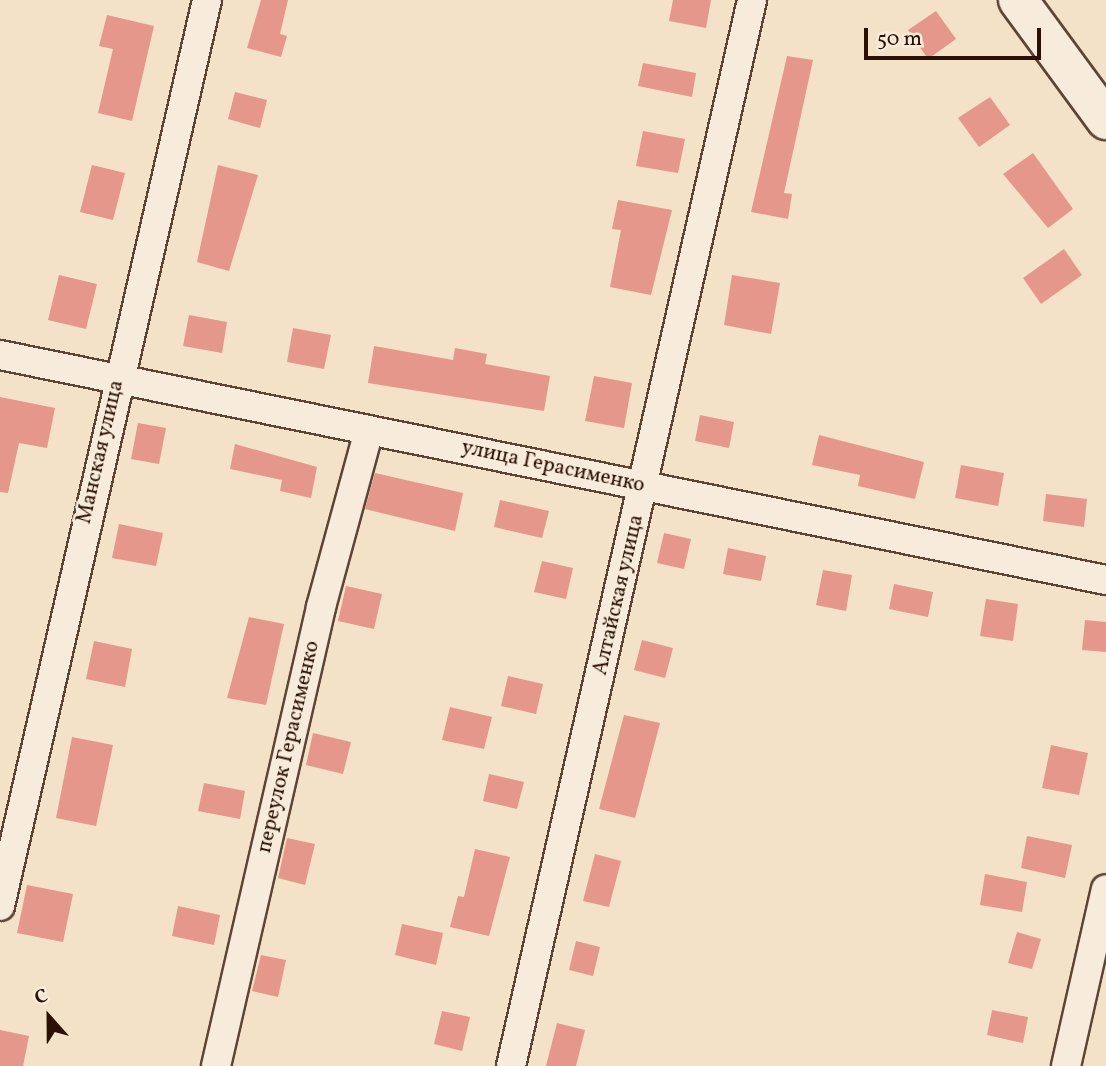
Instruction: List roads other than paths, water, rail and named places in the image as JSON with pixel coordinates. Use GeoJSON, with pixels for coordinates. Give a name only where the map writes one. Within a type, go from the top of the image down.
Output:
{"type":"FeatureCollection","features":[{"type":"Feature","properties":{"kind":"main road"},"geometry":{"type":"LineString","coordinates":[[1018,0],[1106,120]]}},
{"type":"Feature","properties":{"kind":"street","name":"Манская улица"},"geometry":{"type":"LineString","coordinates":[[0,906],[117,378],[207,0]]}},
{"type":"Feature","properties":{"kind":"street","name":"Алтайская улица"},"geometry":{"type":"LineString","coordinates":[[510,1066],[645,486],[752,0]]}},
{"type":"Feature","properties":{"kind":"street","name":"улица Герасименко"},"geometry":{"type":"LineString","coordinates":[[0,355],[1106,580]]}},
{"type":"Feature","properties":{"kind":"street","name":"переулок Герасименко"},"geometry":{"type":"LineString","coordinates":[[216,1066],[321,607],[369,430]]}},
{"type":"Feature","properties":{"kind":"street"},"geometry":{"type":"LineString","coordinates":[[1066,1066],[1106,889]]}}]}
